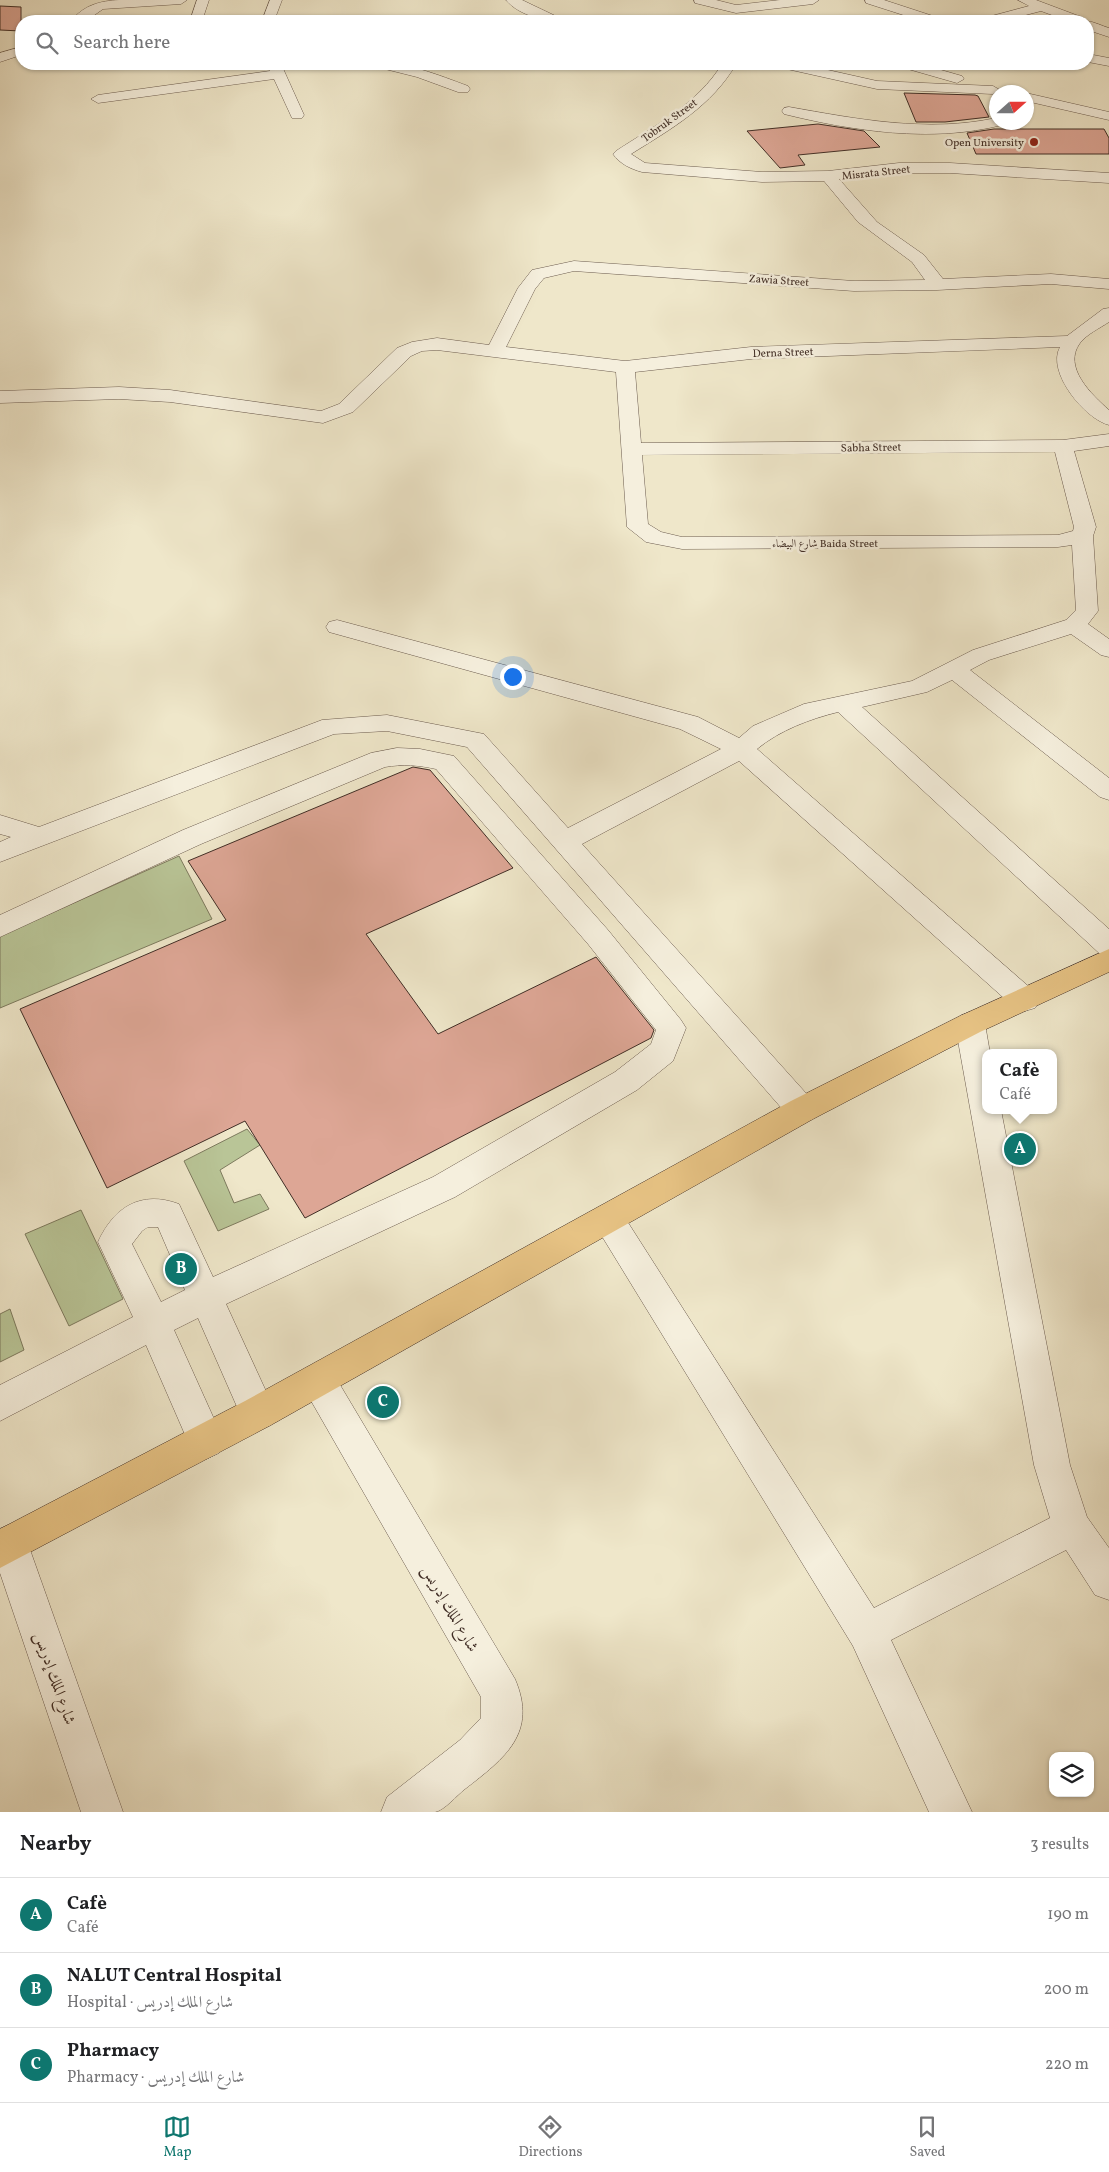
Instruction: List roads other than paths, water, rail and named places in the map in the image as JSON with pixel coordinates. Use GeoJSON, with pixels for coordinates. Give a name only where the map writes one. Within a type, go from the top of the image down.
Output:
{"type":"FeatureCollection","features":[{"type":"Feature","properties":{"kind":"main road"},"geometry":{"type":"LineString","coordinates":[[5,1547],[258,1413],[608,1220],[802,1110],[970,1024],[1109,960]]}},
{"type":"Feature","properties":{"kind":"street"},"geometry":{"type":"LineString","coordinates":[[85,15],[101,5],[181,0]]}},
{"type":"Feature","properties":{"kind":"street"},"geometry":{"type":"LineString","coordinates":[[198,15],[203,0]]}},
{"type":"Feature","properties":{"kind":"street"},"geometry":{"type":"LineString","coordinates":[[270,15],[276,0]]}},
{"type":"Feature","properties":{"kind":"street"},"geometry":{"type":"LineString","coordinates":[[512,0],[542,15]]}},
{"type":"Feature","properties":{"kind":"street"},"geometry":{"type":"LineString","coordinates":[[700,0],[736,15],[759,8],[813,0]]}},
{"type":"Feature","properties":{"kind":"street"},"geometry":{"type":"LineString","coordinates":[[871,0],[916,15]]}},
{"type":"Feature","properties":{"kind":"street"},"geometry":{"type":"LineString","coordinates":[[1024,0],[1063,15]]}},
{"type":"Feature","properties":{"kind":"street"},"geometry":{"type":"LineString","coordinates":[[1012,15],[1042,7]]}},
{"type":"Feature","properties":{"kind":"street"},"geometry":{"type":"LineString","coordinates":[[1094,27],[1109,33]]}},
{"type":"Feature","properties":{"kind":"street"},"geometry":{"type":"LineString","coordinates":[[0,58],[15,53]]}},
{"type":"Feature","properties":{"kind":"street"},"geometry":{"type":"LineString","coordinates":[[1094,59],[1109,62]]}},
{"type":"Feature","properties":{"kind":"street"},"geometry":{"type":"LineString","coordinates":[[98,99],[270,70]]}},
{"type":"Feature","properties":{"kind":"street"},"geometry":{"type":"LineString","coordinates":[[276,70],[297,115]]}},
{"type":"Feature","properties":{"kind":"street"},"geometry":{"type":"LineString","coordinates":[[406,70],[462,89]]}},
{"type":"Feature","properties":{"kind":"street","name":"Tobruk Street"},"geometry":{"type":"LineString","coordinates":[[642,167],[629,161],[621,154],[689,109],[723,77],[726,70]]}},
{"type":"Feature","properties":{"kind":"street"},"geometry":{"type":"LineString","coordinates":[[793,70],[891,94],[907,106],[914,128]]}},
{"type":"Feature","properties":{"kind":"street"},"geometry":{"type":"LineString","coordinates":[[798,70],[877,85],[989,90]]}},
{"type":"Feature","properties":{"kind":"street"},"geometry":{"type":"LineString","coordinates":[[927,70],[989,88]]}},
{"type":"Feature","properties":{"kind":"street"},"geometry":{"type":"LineString","coordinates":[[1034,99],[1109,116]]}},
{"type":"Feature","properties":{"kind":"street"},"geometry":{"type":"LineString","coordinates":[[789,112],[864,125],[949,130],[989,124]]}},
{"type":"Feature","properties":{"kind":"street","name":"Misrata Street"},"geometry":{"type":"LineString","coordinates":[[642,167],[762,177],[828,176],[900,168],[950,168],[1109,178]]}},
{"type":"Feature","properties":{"kind":"street"},"geometry":{"type":"LineString","coordinates":[[828,176],[862,217],[878,232],[918,257],[928,268],[936,285]]}},
{"type":"Feature","properties":{"kind":"street","name":"Zawia Street"},"geometry":{"type":"LineString","coordinates":[[495,350],[527,288],[538,274],[574,266],[854,286],[936,285],[1051,279],[1109,284]]}},
{"type":"Feature","properties":{"kind":"street"},"geometry":{"type":"LineString","coordinates":[[1109,313],[1072,341],[1065,355],[1066,370],[1091,407],[1109,419]]}},
{"type":"Feature","properties":{"kind":"street","name":"Derna Street"},"geometry":{"type":"LineString","coordinates":[[0,396],[119,393],[170,396],[323,417],[346,408],[404,352],[419,346],[437,344],[625,367],[751,353],[1072,341]]}},
{"type":"Feature","properties":{"kind":"street","name":"شارع البيضاء Baida Street"},"geometry":{"type":"LineString","coordinates":[[625,367],[638,527],[654,537],[682,543],[1058,541],[1082,536]]}},
{"type":"Feature","properties":{"kind":"street","name":"Sabha Street"},"geometry":{"type":"LineString","coordinates":[[633,450],[1062,446],[1109,440]]}},
{"type":"Feature","properties":{"kind":"street"},"geometry":{"type":"LineString","coordinates":[[1062,446],[1085,527],[1082,536],[1081,618],[1109,650]]}},
{"type":"Feature","properties":{"kind":"street"},"geometry":{"type":"LineString","coordinates":[[566,841],[741,749],[762,732],[813,710],[919,687],[981,655],[1109,607]]}},
{"type":"Feature","properties":{"kind":"street"},"geometry":{"type":"LineString","coordinates":[[337,628],[689,723],[741,749],[1025,1000]]}},
{"type":"Feature","properties":{"kind":"street"},"geometry":{"type":"LineString","coordinates":[[955,670],[1109,791]]}},
{"type":"Feature","properties":{"kind":"street"},"geometry":{"type":"LineString","coordinates":[[844,704],[1109,945]]}},
{"type":"Feature","properties":{"kind":"street"},"geometry":{"type":"LineString","coordinates":[[0,852],[331,726],[387,723],[475,740],[802,1110]]}},
{"type":"Feature","properties":{"kind":"street"},"geometry":{"type":"LineString","coordinates":[[0,927],[192,837],[380,759],[402,755],[425,757],[445,762],[598,937],[668,1024],[670,1034],[662,1052],[626,1081],[444,1187],[205,1297],[0,1404]]}},
{"type":"Feature","properties":{"kind":"street"},"geometry":{"type":"LineString","coordinates":[[0,824],[39,838]]}},
{"type":"Feature","properties":{"kind":"street"},"geometry":{"type":"LineString","coordinates":[[970,1024],[982,1088]]}},
{"type":"Feature","properties":{"kind":"street"},"geometry":{"type":"LineString","coordinates":[[987,1114],[1052,1465],[1072,1527],[1109,1581]]}},
{"type":"Feature","properties":{"kind":"street"},"geometry":{"type":"LineString","coordinates":[[206,1441],[154,1323],[114,1242],[128,1222],[147,1212],[168,1214],[258,1413]]}},
{"type":"Feature","properties":{"kind":"street"},"geometry":{"type":"LineString","coordinates":[[608,1220],[867,1632],[951,1812]]}},
{"type":"Feature","properties":{"kind":"street","name":"شارع الملك إدريس"},"geometry":{"type":"LineString","coordinates":[[318,1380],[501,1693],[502,1726],[476,1755],[402,1812]]}},
{"type":"Feature","properties":{"kind":"street"},"geometry":{"type":"LineString","coordinates":[[867,1632],[1072,1527]]}},
{"type":"Feature","properties":{"kind":"street","name":"شارع الملك إدريس"},"geometry":{"type":"LineString","coordinates":[[5,1547],[102,1812]]}},
{"type":"Feature","properties":{"kind":"place","name":"Open University"},"geometry":{"type":"Point","coordinates":[1034,142]}},
{"type":"Feature","properties":{"kind":"place","name":"Cafè"},"geometry":{"type":"Point","coordinates":[1020,1149]}},
{"type":"Feature","properties":{"kind":"place","name":"NALUT Central Hospital"},"geometry":{"type":"Point","coordinates":[181,1269]}},
{"type":"Feature","properties":{"kind":"place","name":"Pharmacy"},"geometry":{"type":"Point","coordinates":[383,1402]}}]}
